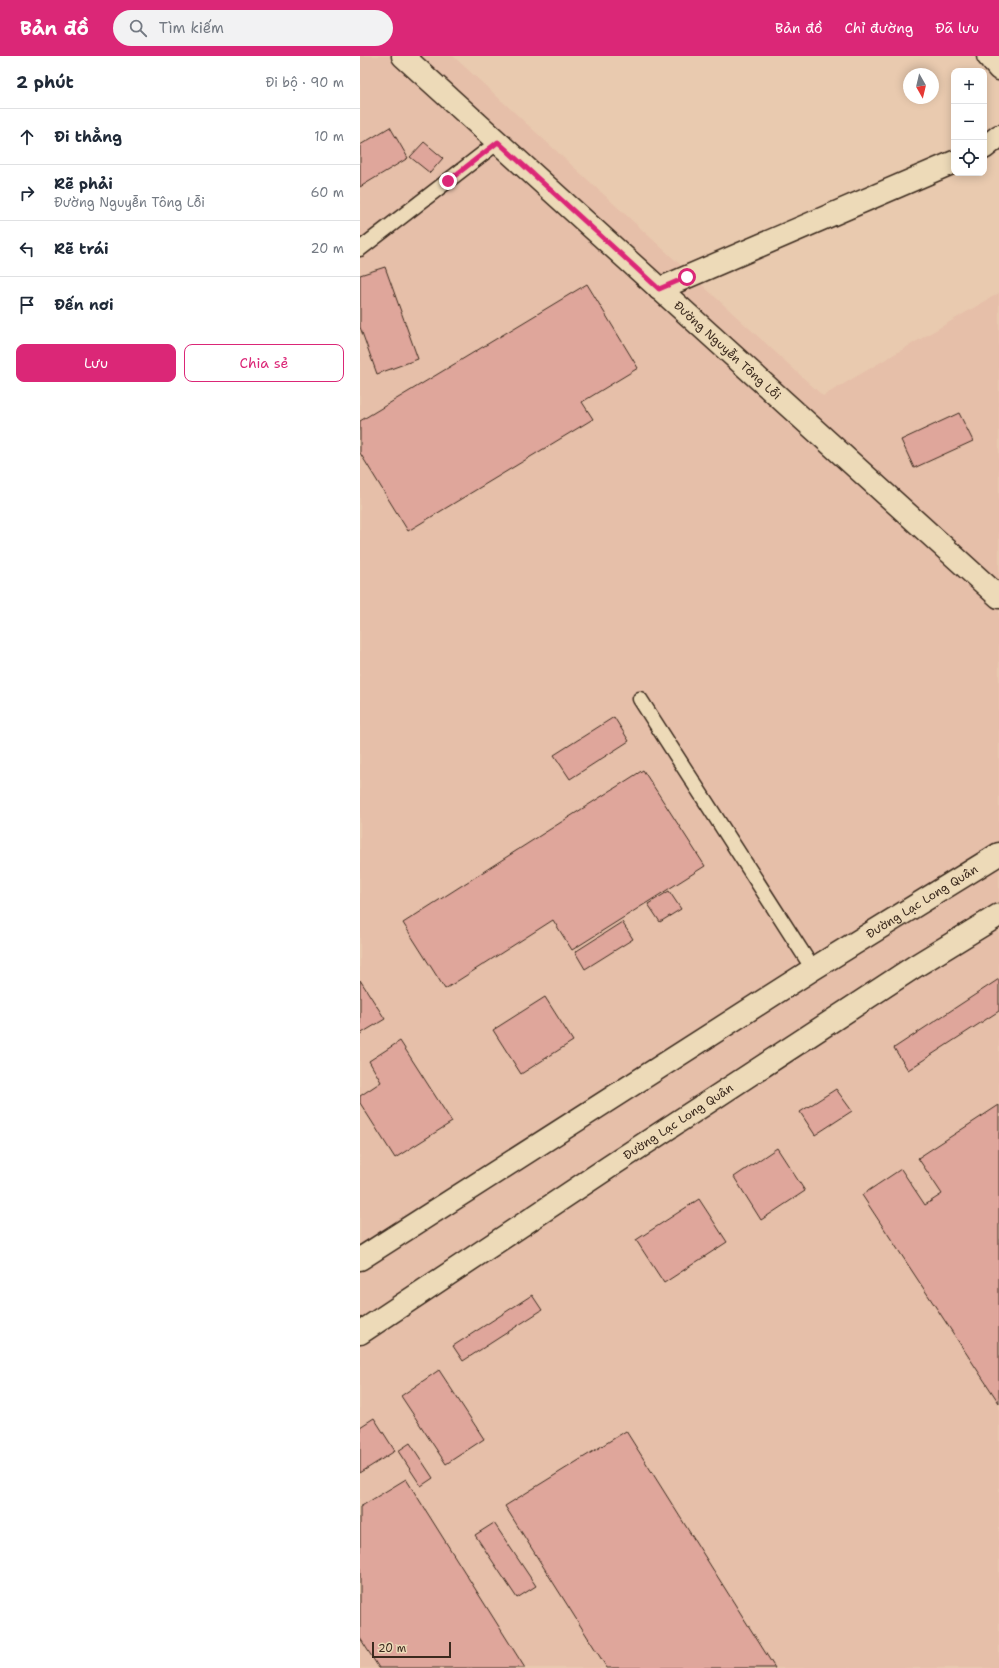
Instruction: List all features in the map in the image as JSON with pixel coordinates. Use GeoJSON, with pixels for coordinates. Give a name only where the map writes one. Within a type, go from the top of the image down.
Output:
{"type":"FeatureCollection","features":[{"type":"Feature","properties":{"kind":"main road","name":"Đường Nguyễn Tông Lỗi"},"geometry":{"type":"LineString","coordinates":[[402,56],[999,597]]}},
{"type":"Feature","properties":{"kind":"main road"},"geometry":{"type":"LineString","coordinates":[[988,56],[999,69]]}},
{"type":"Feature","properties":{"kind":"main road"},"geometry":{"type":"LineString","coordinates":[[987,146],[999,136]]}},
{"type":"Feature","properties":{"kind":"main road"},"geometry":{"type":"LineString","coordinates":[[659,289],[951,163]]}},
{"type":"Feature","properties":{"kind":"main road","name":"Đường Lạc Long Quân"},"geometry":{"type":"LineString","coordinates":[[360,1259],[813,969],[999,854]]}},
{"type":"Feature","properties":{"kind":"main road","name":"Đường Lạc Long Quân"},"geometry":{"type":"LineString","coordinates":[[360,1333],[609,1166],[914,967],[999,915]]}},
{"type":"Feature","properties":{"kind":"lane"},"geometry":{"type":"LineString","coordinates":[[360,249],[498,142]]}},
{"type":"Feature","properties":{"kind":"lane"},"geometry":{"type":"LineString","coordinates":[[640,699],[813,969]]}},
{"type":"Feature","properties":{"kind":"shaded area"},"geometry":{"type":"Polygon","coordinates":[[[360,56],[453,56],[823,396],[999,293],[999,1668],[360,1668],[360,56]]]}},
{"type":"Feature","properties":{"kind":"building"},"geometry":{"type":"Polygon","coordinates":[[[390,127],[408,158],[360,187],[360,145],[390,127]]]}},
{"type":"Feature","properties":{"kind":"building"},"geometry":{"type":"Polygon","coordinates":[[[424,142],[443,158],[430,173],[410,157],[424,142]]]}},
{"type":"Feature","properties":{"kind":"building"},"geometry":{"type":"Polygon","coordinates":[[[385,267],[418,359],[377,374],[360,327],[360,275],[385,267]]]}},
{"type":"Feature","properties":{"kind":"building"},"geometry":{"type":"Polygon","coordinates":[[[587,284],[638,368],[582,402],[593,419],[408,531],[360,453],[360,421],[587,284]]]}},
{"type":"Feature","properties":{"kind":"building"},"geometry":{"type":"Polygon","coordinates":[[[959,413],[973,441],[914,468],[901,440],[959,413]]]}},
{"type":"Feature","properties":{"kind":"building"},"geometry":{"type":"Polygon","coordinates":[[[614,717],[629,741],[570,779],[554,755],[614,717]]]}},
{"type":"Feature","properties":{"kind":"building"},"geometry":{"type":"Polygon","coordinates":[[[643,770],[705,866],[572,950],[553,920],[445,989],[403,923],[643,770]]]}},
{"type":"Feature","properties":{"kind":"building"},"geometry":{"type":"Polygon","coordinates":[[[669,891],[681,909],[660,922],[648,904],[669,891]]]}},
{"type":"Feature","properties":{"kind":"building"},"geometry":{"type":"Polygon","coordinates":[[[622,922],[633,939],[585,969],[575,952],[622,922]]]}},
{"type":"Feature","properties":{"kind":"building"},"geometry":{"type":"Polygon","coordinates":[[[999,979],[999,1011],[908,1070],[894,1048],[999,979]]]}},
{"type":"Feature","properties":{"kind":"building"},"geometry":{"type":"Polygon","coordinates":[[[360,980],[385,1019],[360,1034],[360,980]]]}},
{"type":"Feature","properties":{"kind":"building"},"geometry":{"type":"Polygon","coordinates":[[[545,997],[573,1041],[521,1074],[493,1030],[545,997]]]}},
{"type":"Feature","properties":{"kind":"building"},"geometry":{"type":"Polygon","coordinates":[[[400,1041],[452,1122],[395,1158],[360,1103],[360,1096],[381,1082],[369,1061],[400,1041]]]}},
{"type":"Feature","properties":{"kind":"building"},"geometry":{"type":"Polygon","coordinates":[[[836,1089],[852,1111],[815,1135],[800,1112],[836,1089]]]}},
{"type":"Feature","properties":{"kind":"building"},"geometry":{"type":"Polygon","coordinates":[[[999,1105],[999,1403],[862,1195],[901,1169],[925,1205],[942,1194],[918,1158],[999,1105]]]}},
{"type":"Feature","properties":{"kind":"building"},"geometry":{"type":"Polygon","coordinates":[[[777,1148],[805,1191],[761,1220],[734,1177],[777,1148]]]}},
{"type":"Feature","properties":{"kind":"building"},"geometry":{"type":"Polygon","coordinates":[[[699,1199],[727,1242],[664,1283],[636,1240],[699,1199]]]}},
{"type":"Feature","properties":{"kind":"building"},"geometry":{"type":"Polygon","coordinates":[[[532,1295],[542,1310],[463,1361],[453,1346],[532,1295]]]}},
{"type":"Feature","properties":{"kind":"building"},"geometry":{"type":"Polygon","coordinates":[[[439,1370],[484,1439],[446,1464],[401,1396],[439,1370]]]}},
{"type":"Feature","properties":{"kind":"building"},"geometry":{"type":"Polygon","coordinates":[[[374,1418],[395,1451],[360,1473],[360,1427],[374,1418]]]}},
{"type":"Feature","properties":{"kind":"building"},"geometry":{"type":"Polygon","coordinates":[[[626,1431],[775,1668],[607,1668],[505,1506],[626,1431]]]}},
{"type":"Feature","properties":{"kind":"building"},"geometry":{"type":"Polygon","coordinates":[[[410,1443],[433,1478],[421,1486],[398,1451],[410,1443]]]}},
{"type":"Feature","properties":{"kind":"building"},"geometry":{"type":"Polygon","coordinates":[[[406,1479],[525,1668],[379,1668],[360,1638],[360,1507],[406,1479]]]}},
{"type":"Feature","properties":{"kind":"building"},"geometry":{"type":"Polygon","coordinates":[[[494,1523],[536,1586],[517,1598],[475,1535],[494,1523]]]}},
{"type":"Feature","properties":{"kind":"route"},"geometry":{"type":"LineString","coordinates":[[448,181],[498,142],[659,289],[687,277]]}}]}
